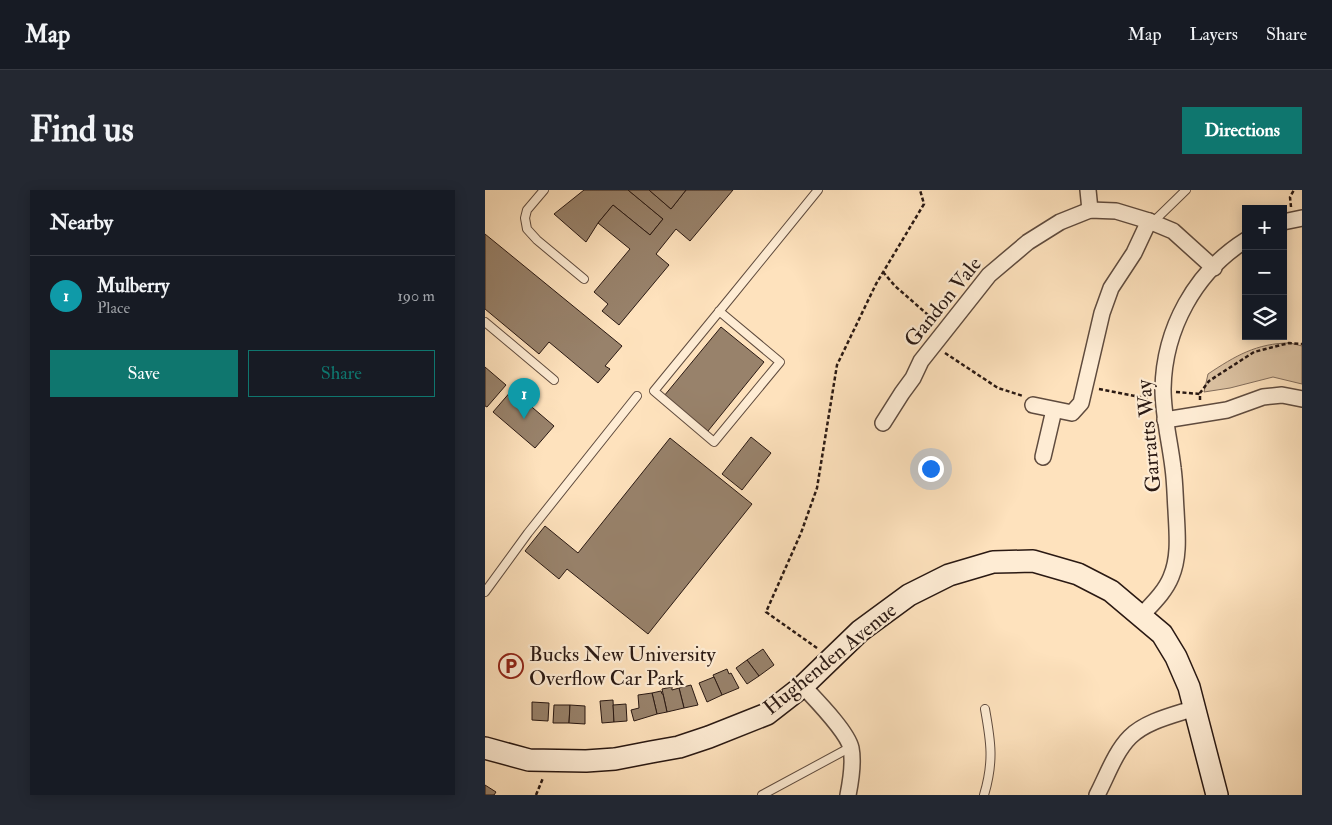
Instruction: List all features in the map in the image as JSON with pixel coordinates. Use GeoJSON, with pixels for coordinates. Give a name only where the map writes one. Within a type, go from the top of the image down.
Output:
{"type":"FeatureCollection","features":[{"type":"Feature","properties":{"kind":"street"},"geometry":{"type":"LineString","coordinates":[[1088,190],[1090,210]]}},
{"type":"Feature","properties":{"kind":"street","name":"Gandon Vale"},"geometry":{"type":"LineString","coordinates":[[883,423],[913,378],[921,361],[989,275],[1028,242],[1059,222],[1090,210],[1116,212],[1150,222],[1173,231],[1214,268]]}},
{"type":"Feature","properties":{"kind":"street"},"geometry":{"type":"LineString","coordinates":[[1287,221],[1302,218]]}},
{"type":"Feature","properties":{"kind":"street"},"geometry":{"type":"LineString","coordinates":[[1029,401],[1054,410],[1072,412],[1081,403],[1102,313],[1111,288],[1134,253],[1150,222]]}},
{"type":"Feature","properties":{"kind":"street","name":"Garratts Way"},"geometry":{"type":"LineString","coordinates":[[1141,616],[1165,590],[1177,561],[1174,470],[1165,420],[1163,389],[1165,356],[1177,319],[1196,287],[1227,252],[1242,243]]}},
{"type":"Feature","properties":{"kind":"street"},"geometry":{"type":"LineString","coordinates":[[1165,420],[1227,410],[1263,397],[1282,395],[1302,399]]}},
{"type":"Feature","properties":{"kind":"street"},"geometry":{"type":"LineString","coordinates":[[1043,458],[1054,410]]}},
{"type":"Feature","properties":{"kind":"street","name":"Hughenden Avenue"},"geometry":{"type":"LineString","coordinates":[[485,748],[529,760],[615,759],[670,749],[709,738],[767,714],[803,686],[859,631],[909,595],[949,575],[993,562],[1033,562],[1077,574],[1111,591],[1162,634],[1176,657],[1189,687],[1217,795]]}},
{"type":"Feature","properties":{"kind":"street"},"geometry":{"type":"LineString","coordinates":[[803,686],[834,720],[851,747],[852,777],[848,795]]}},
{"type":"Feature","properties":{"kind":"street"},"geometry":{"type":"LineString","coordinates":[[1097,795],[1121,748],[1131,736],[1143,727],[1195,708]]}},
{"type":"Feature","properties":{"kind":"lane"},"geometry":{"type":"LineString","coordinates":[[544,190],[527,210],[525,218],[527,229],[537,240],[584,279]]}},
{"type":"Feature","properties":{"kind":"lane"},"geometry":{"type":"LineString","coordinates":[[719,311],[780,362],[714,442],[654,391],[719,311],[818,190]]}},
{"type":"Feature","properties":{"kind":"lane"},"geometry":{"type":"LineString","coordinates":[[1150,222],[1186,190]]}},
{"type":"Feature","properties":{"kind":"lane"},"geometry":{"type":"LineString","coordinates":[[485,322],[554,380]]}},
{"type":"Feature","properties":{"kind":"lane"},"geometry":{"type":"LineString","coordinates":[[485,592],[528,533],[637,396]]}},
{"type":"Feature","properties":{"kind":"lane"},"geometry":{"type":"LineString","coordinates":[[983,795],[990,771],[992,752],[985,709]]}},
{"type":"Feature","properties":{"kind":"lane"},"geometry":{"type":"LineString","coordinates":[[762,795],[851,747]]}},
{"type":"Feature","properties":{"kind":"path"},"geometry":{"type":"LineString","coordinates":[[829,660],[818,649],[766,612],[801,534],[817,488],[837,365],[883,272],[924,204],[920,190]]}},
{"type":"Feature","properties":{"kind":"path"},"geometry":{"type":"LineString","coordinates":[[883,272],[895,286],[945,331]]}},
{"type":"Feature","properties":{"kind":"path"},"geometry":{"type":"LineString","coordinates":[[1200,414],[1200,394],[1209,381],[1254,352],[1289,343],[1302,344]]}},
{"type":"Feature","properties":{"kind":"path"},"geometry":{"type":"LineString","coordinates":[[933,346],[998,388],[1029,401]]}},
{"type":"Feature","properties":{"kind":"path"},"geometry":{"type":"LineString","coordinates":[[1085,386],[1138,397]]}},
{"type":"Feature","properties":{"kind":"path"},"geometry":{"type":"LineString","coordinates":[[1180,393],[1200,394]]}},
{"type":"Feature","properties":{"kind":"path"},"geometry":{"type":"LineString","coordinates":[[536,795],[539,788]]}},
{"type":"Feature","properties":{"kind":"shaded area"},"geometry":{"type":"Polygon","coordinates":[[[1290,343],[1302,346],[1302,384],[1273,377],[1230,388],[1204,392],[1208,374],[1228,362],[1257,348],[1290,343]]]}},
{"type":"Feature","properties":{"kind":"building"},"geometry":{"type":"Polygon","coordinates":[[[584,190],[628,190],[663,219],[650,235],[613,205],[598,223],[586,242],[554,214],[584,190]]]}},
{"type":"Feature","properties":{"kind":"building"},"geometry":{"type":"Polygon","coordinates":[[[628,190],[649,190],[671,209],[686,190],[733,190],[690,241],[676,229],[656,254],[669,265],[619,325],[602,311],[608,304],[594,292],[630,249],[598,223],[613,205],[650,235],[663,219],[628,190]]]}},
{"type":"Feature","properties":{"kind":"building"},"geometry":{"type":"Polygon","coordinates":[[[649,190],[686,190],[671,209],[649,190]]]}},
{"type":"Feature","properties":{"kind":"building"},"geometry":{"type":"Polygon","coordinates":[[[485,234],[622,346],[605,366],[610,369],[598,383],[549,342],[539,354],[485,309],[485,234]]]}},
{"type":"Feature","properties":{"kind":"building"},"geometry":{"type":"Polygon","coordinates":[[[721,327],[764,362],[708,431],[664,396],[721,327]]]}},
{"type":"Feature","properties":{"kind":"building"},"geometry":{"type":"Polygon","coordinates":[[[485,367],[506,385],[487,407],[485,406],[485,367]]]}},
{"type":"Feature","properties":{"kind":"building"},"geometry":{"type":"Polygon","coordinates":[[[512,390],[554,426],[535,448],[493,412],[512,390]]]}},
{"type":"Feature","properties":{"kind":"building"},"geometry":{"type":"Polygon","coordinates":[[[751,437],[771,453],[742,490],[722,474],[751,437]]]}},
{"type":"Feature","properties":{"kind":"building"},"geometry":{"type":"Polygon","coordinates":[[[670,438],[752,504],[648,634],[567,569],[559,579],[525,551],[545,526],[578,553],[670,438]]]}},
{"type":"Feature","properties":{"kind":"building"},"geometry":{"type":"Polygon","coordinates":[[[763,649],[774,665],[759,676],[747,660],[763,649]]]}},
{"type":"Feature","properties":{"kind":"building"},"geometry":{"type":"Polygon","coordinates":[[[747,660],[759,676],[747,684],[736,668],[747,660]]]}},
{"type":"Feature","properties":{"kind":"building"},"geometry":{"type":"Polygon","coordinates":[[[727,669],[739,688],[722,695],[713,675],[727,669]]]}},
{"type":"Feature","properties":{"kind":"building"},"geometry":{"type":"Polygon","coordinates":[[[714,677],[722,695],[707,702],[699,683],[714,677]]]}},
{"type":"Feature","properties":{"kind":"building"},"geometry":{"type":"Polygon","coordinates":[[[691,685],[698,705],[684,708],[679,688],[691,685]]]}},
{"type":"Feature","properties":{"kind":"building"},"geometry":{"type":"Polygon","coordinates":[[[672,687],[672,690],[679,688],[684,708],[667,712],[662,689],[672,687]]]}},
{"type":"Feature","properties":{"kind":"building"},"geometry":{"type":"Polygon","coordinates":[[[661,691],[667,712],[657,714],[652,693],[661,691]]]}},
{"type":"Feature","properties":{"kind":"building"},"geometry":{"type":"Polygon","coordinates":[[[652,693],[657,714],[634,721],[631,710],[639,708],[638,695],[652,693]]]}},
{"type":"Feature","properties":{"kind":"building"},"geometry":{"type":"Polygon","coordinates":[[[613,700],[614,722],[602,723],[600,701],[613,700]]]}},
{"type":"Feature","properties":{"kind":"building"},"geometry":{"type":"Polygon","coordinates":[[[532,702],[549,703],[548,721],[532,720],[532,702]]]}},
{"type":"Feature","properties":{"kind":"building"},"geometry":{"type":"Polygon","coordinates":[[[626,704],[627,721],[614,722],[613,705],[626,704]]]}},
{"type":"Feature","properties":{"kind":"building"},"geometry":{"type":"Polygon","coordinates":[[[554,705],[570,705],[569,723],[553,723],[554,705]]]}},
{"type":"Feature","properties":{"kind":"building"},"geometry":{"type":"Polygon","coordinates":[[[570,705],[585,706],[585,724],[569,723],[570,705]]]}},
{"type":"Feature","properties":{"kind":"building"},"geometry":{"type":"Polygon","coordinates":[[[485,785],[496,792],[494,795],[485,795],[485,785]]]}},
{"type":"Feature","properties":{"kind":"place","name":"Mulberry"},"geometry":{"type":"Point","coordinates":[524,419]}},
{"type":"Feature","properties":{"kind":"place","name":"Bucks New University Overflow Car Park"},"geometry":{"type":"Point","coordinates":[511,666]}}]}
